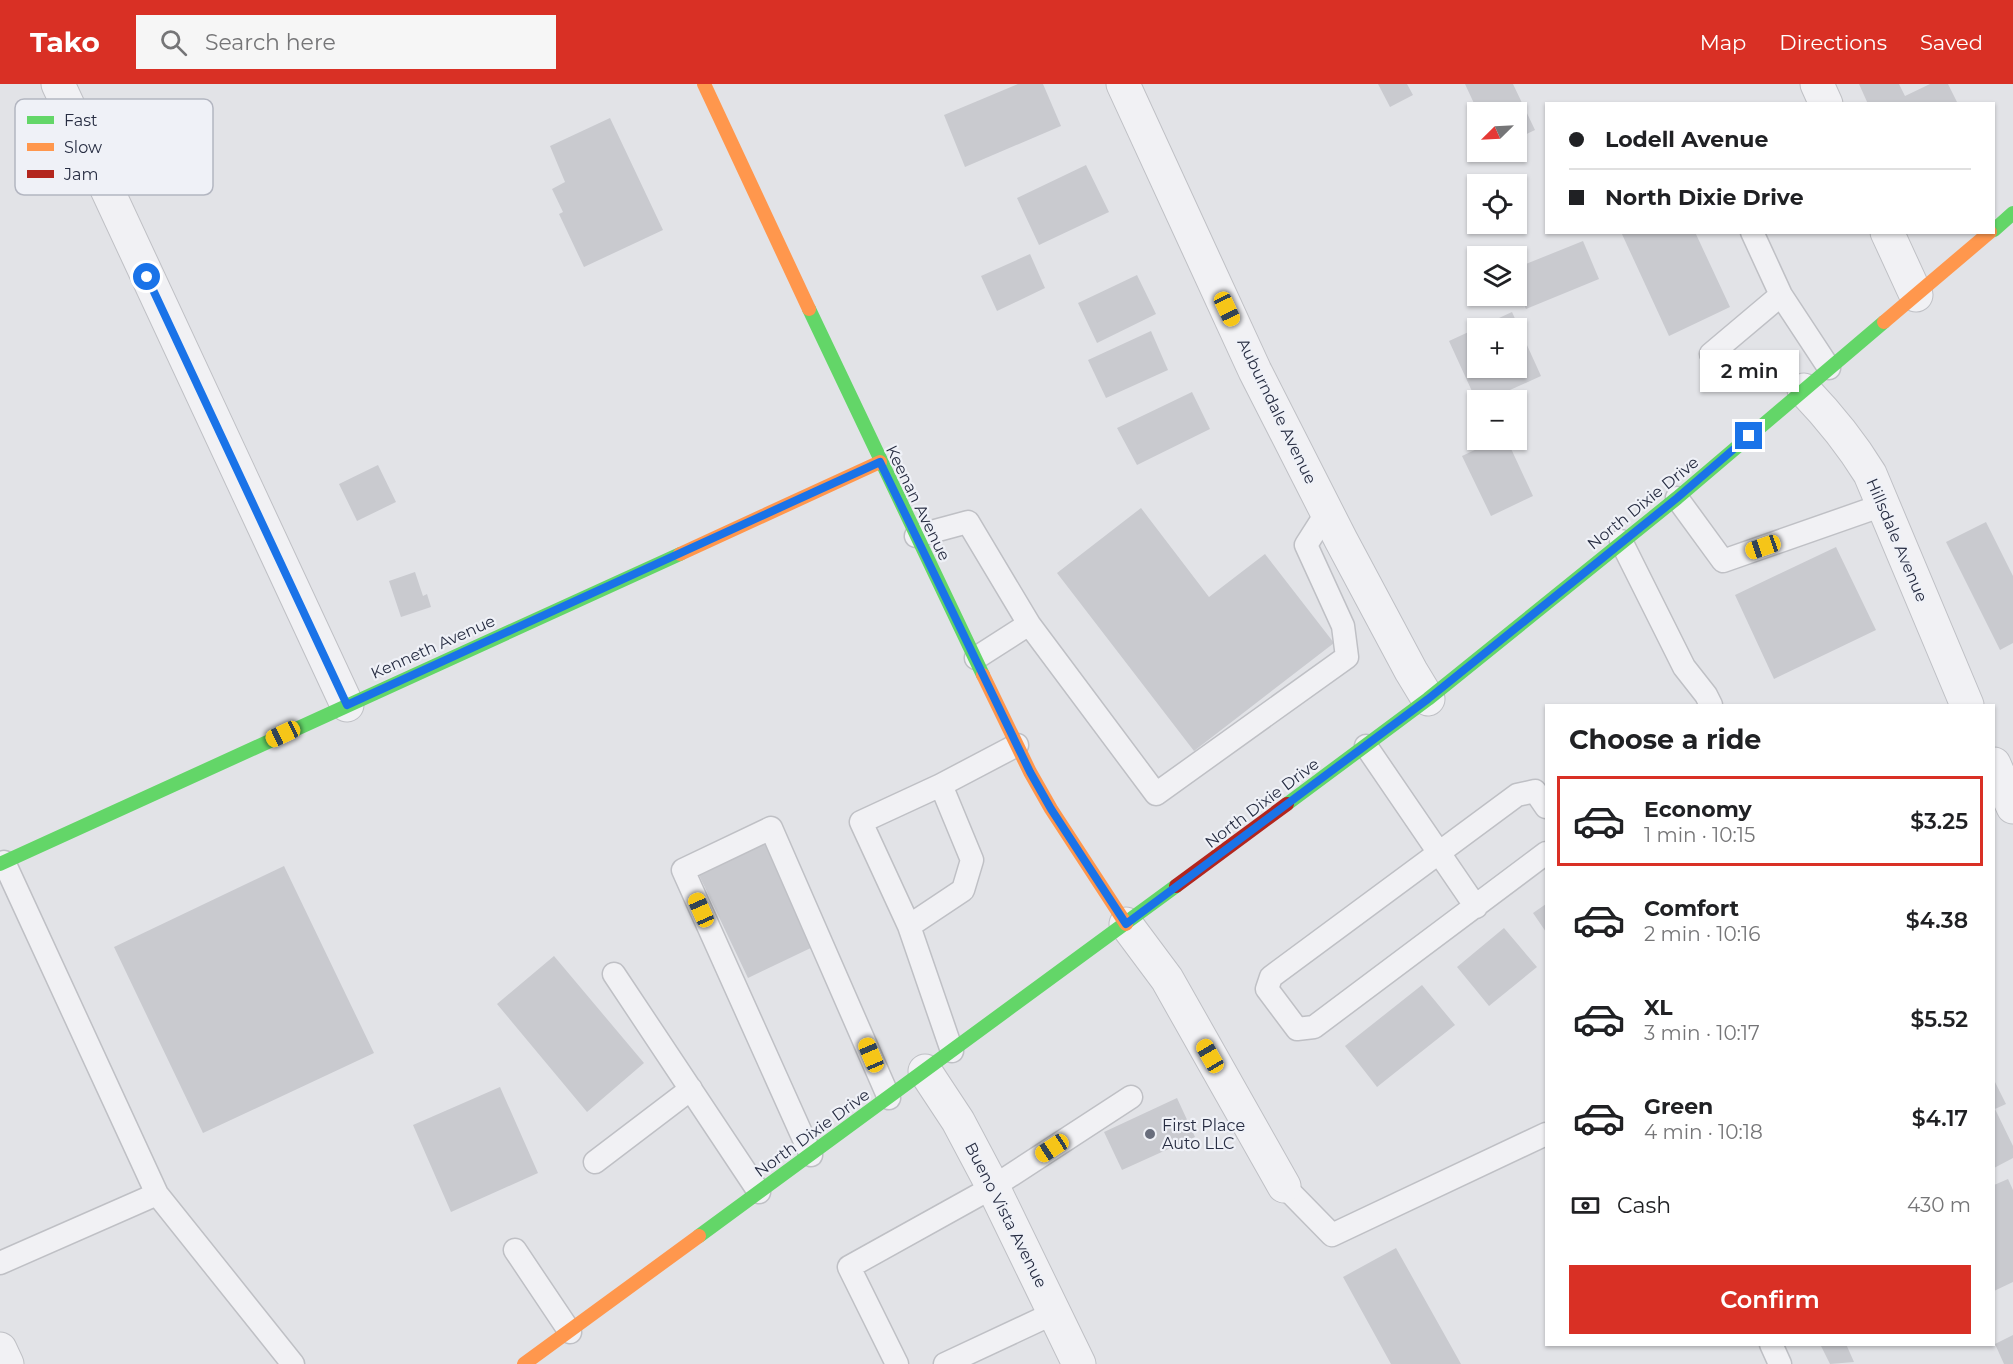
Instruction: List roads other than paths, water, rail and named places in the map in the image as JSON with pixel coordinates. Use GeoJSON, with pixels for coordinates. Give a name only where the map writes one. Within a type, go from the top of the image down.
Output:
{"type":"FeatureCollection","features":[{"type":"Feature","properties":{"kind":"street"},"geometry":{"type":"LineString","coordinates":[[58,84],[65,99]]}},
{"type":"Feature","properties":{"kind":"street","name":"Keenan Avenue"},"geometry":{"type":"LineString","coordinates":[[704,84],[880,462],[1017,745],[1051,809],[1126,924]]}},
{"type":"Feature","properties":{"kind":"street","name":"Auburndale Avenue"},"geometry":{"type":"LineString","coordinates":[[1123,84],[1255,371],[1327,512],[1428,699]]}},
{"type":"Feature","properties":{"kind":"street"},"geometry":{"type":"LineString","coordinates":[[1817,84],[1825,102]]}},
{"type":"Feature","properties":{"kind":"street"},"geometry":{"type":"LineString","coordinates":[[110,195],[347,705]]}},
{"type":"Feature","properties":{"kind":"street","name":"North Dixie Drive"},"geometry":{"type":"LineString","coordinates":[[1995,228],[2013,213]]}},
{"type":"Feature","properties":{"kind":"street"},"geometry":{"type":"LineString","coordinates":[[1888,234],[1916,295]]}},
{"type":"Feature","properties":{"kind":"street","name":"North Dixie Drive"},"geometry":{"type":"LineString","coordinates":[[547,1352],[759,1192],[1126,924],[1428,699],[1677,498],[1988,234]]}},
{"type":"Feature","properties":{"kind":"street","name":"Hillsdale Avenue"},"geometry":{"type":"LineString","coordinates":[[1804,390],[1830,417],[1855,449],[1870,474],[1967,704]]}},
{"type":"Feature","properties":{"kind":"street","name":"Kenneth Avenue"},"geometry":{"type":"LineString","coordinates":[[2,863],[880,462]]}},
{"type":"Feature","properties":{"kind":"street"},"geometry":{"type":"LineString","coordinates":[[1995,768],[2005,804]]}},
{"type":"Feature","properties":{"kind":"street"},"geometry":{"type":"LineString","coordinates":[[1126,924],[1167,980],[1284,1186]]}},
{"type":"Feature","properties":{"kind":"street","name":"Bueno Vista Avenue"},"geometry":{"type":"LineString","coordinates":[[925,1071],[958,1121],[993,1187],[1079,1364]]}},
{"type":"Feature","properties":{"kind":"street"},"geometry":{"type":"LineString","coordinates":[[0,1349],[7,1364]]}},
{"type":"Feature","properties":{"kind":"lane"},"geometry":{"type":"LineString","coordinates":[[1753,234],[1781,295],[1829,368]]}},
{"type":"Feature","properties":{"kind":"lane"},"geometry":{"type":"LineString","coordinates":[[1711,354],[1781,295]]}},
{"type":"Feature","properties":{"kind":"lane"},"geometry":{"type":"LineString","coordinates":[[1677,498],[1724,561],[1883,505]]}},
{"type":"Feature","properties":{"kind":"lane"},"geometry":{"type":"LineString","coordinates":[[916,536],[968,522],[1029,624],[1156,794],[1347,657],[1342,626],[1306,545],[1327,512]]}},
{"type":"Feature","properties":{"kind":"lane"},"geometry":{"type":"LineString","coordinates":[[1621,541],[1684,668],[1710,704]]}},
{"type":"Feature","properties":{"kind":"lane"},"geometry":{"type":"LineString","coordinates":[[976,658],[1029,624]]}},
{"type":"Feature","properties":{"kind":"lane"},"geometry":{"type":"LineString","coordinates":[[952,1052],[909,926],[861,822],[941,785],[1017,745]]}},
{"type":"Feature","properties":{"kind":"lane"},"geometry":{"type":"LineString","coordinates":[[1366,746],[1476,907]]}},
{"type":"Feature","properties":{"kind":"lane"},"geometry":{"type":"LineString","coordinates":[[909,926],[963,890],[972,860],[941,785]]}},
{"type":"Feature","properties":{"kind":"lane"},"geometry":{"type":"LineString","coordinates":[[1545,806],[1535,791],[1517,795],[1271,977],[1267,989],[1297,1029],[1314,1027],[1545,854]]}},
{"type":"Feature","properties":{"kind":"lane"},"geometry":{"type":"LineString","coordinates":[[811,1155],[683,870],[771,828],[889,1098]]}},
{"type":"Feature","properties":{"kind":"lane"},"geometry":{"type":"LineString","coordinates":[[2,863],[157,1194],[293,1364]]}},
{"type":"Feature","properties":{"kind":"lane"},"geometry":{"type":"LineString","coordinates":[[614,974],[759,1192]]}},
{"type":"Feature","properties":{"kind":"lane"},"geometry":{"type":"LineString","coordinates":[[595,1161],[691,1089]]}},
{"type":"Feature","properties":{"kind":"lane"},"geometry":{"type":"LineString","coordinates":[[897,1364],[849,1268],[993,1187],[1131,1097]]}},
{"type":"Feature","properties":{"kind":"lane"},"geometry":{"type":"LineString","coordinates":[[1284,1186],[1332,1235],[1545,1134]]}},
{"type":"Feature","properties":{"kind":"lane"},"geometry":{"type":"LineString","coordinates":[[0,1263],[157,1194]]}},
{"type":"Feature","properties":{"kind":"lane"},"geometry":{"type":"LineString","coordinates":[[515,1250],[547,1352]]}},
{"type":"Feature","properties":{"kind":"lane"},"geometry":{"type":"LineString","coordinates":[[945,1364],[1054,1312]]}},
{"type":"Feature","properties":{"kind":"lane"},"geometry":{"type":"LineString","coordinates":[[1772,1346],[1780,1364]]}},
{"type":"Feature","properties":{"kind":"place","name":"First Place Auto LLC"},"geometry":{"type":"Point","coordinates":[1150,1134]}}]}
